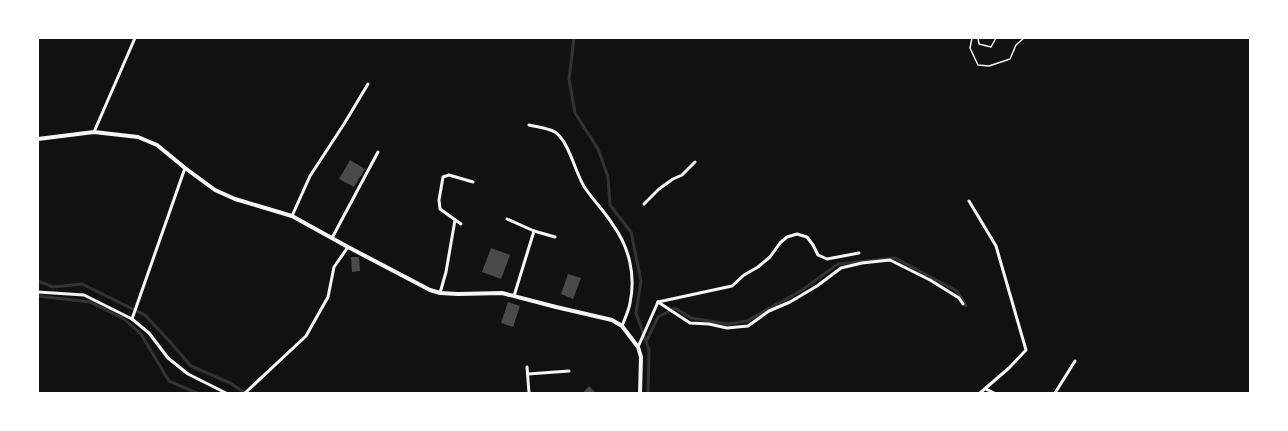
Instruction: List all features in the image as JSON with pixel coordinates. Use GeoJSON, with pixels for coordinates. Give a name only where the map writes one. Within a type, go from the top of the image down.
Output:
{"type":"FeatureCollection","features":[{"type":"Feature","properties":{"kind":"street"},"geometry":{"type":"LineString","coordinates":[[38,139],[94,132],[138,136],[158,145],[185,168],[215,190],[292,216],[430,290],[440,293],[458,294],[502,293],[612,320],[622,326],[638,347],[641,358],[640,393]]}},
{"type":"Feature","properties":{"kind":"lane"},"geometry":{"type":"LineString","coordinates":[[94,132],[135,38]]}},
{"type":"Feature","properties":{"kind":"lane"},"geometry":{"type":"LineString","coordinates":[[292,216],[310,176],[368,84]]}},
{"type":"Feature","properties":{"kind":"lane"},"geometry":{"type":"LineString","coordinates":[[528,125],[556,133],[564,143],[573,160],[584,187],[614,225],[626,246],[632,266],[633,287],[630,304],[622,326]]}},
{"type":"Feature","properties":{"kind":"lane"},"geometry":{"type":"LineString","coordinates":[[332,238],[378,152]]}},
{"type":"Feature","properties":{"kind":"lane"},"geometry":{"type":"LineString","coordinates":[[644,204],[659,189],[673,179],[682,175],[695,162]]}},
{"type":"Feature","properties":{"kind":"lane"},"geometry":{"type":"LineString","coordinates":[[132,319],[185,168]]}},
{"type":"Feature","properties":{"kind":"lane"},"geometry":{"type":"LineString","coordinates":[[460,224],[440,209],[439,200],[443,176],[449,175],[473,182]]}},
{"type":"Feature","properties":{"kind":"lane"},"geometry":{"type":"LineString","coordinates":[[969,201],[996,246],[1026,350],[1009,368],[980,393]]}},
{"type":"Feature","properties":{"kind":"lane"},"geometry":{"type":"LineString","coordinates":[[507,219],[534,231],[555,237]]}},
{"type":"Feature","properties":{"kind":"lane"},"geometry":{"type":"LineString","coordinates":[[440,293],[446,272],[455,220]]}},
{"type":"Feature","properties":{"kind":"lane"},"geometry":{"type":"LineString","coordinates":[[514,296],[534,231]]}},
{"type":"Feature","properties":{"kind":"lane"},"geometry":{"type":"LineString","coordinates":[[658,302],[732,286],[744,275],[758,267],[770,257],[780,243],[787,237],[797,234],[807,236],[818,255],[827,259],[859,253]]}},
{"type":"Feature","properties":{"kind":"lane"},"geometry":{"type":"LineString","coordinates":[[245,393],[306,336],[328,297],[334,267],[348,247]]}},
{"type":"Feature","properties":{"kind":"lane"},"geometry":{"type":"LineString","coordinates":[[658,302],[690,323],[709,324],[727,328],[748,326],[769,311],[790,302],[816,286],[841,268],[862,263],[890,260],[930,280],[953,295],[963,304]]}},
{"type":"Feature","properties":{"kind":"lane"},"geometry":{"type":"LineString","coordinates":[[38,292],[84,295],[132,319],[149,333],[168,358],[188,374],[226,393]]}},
{"type":"Feature","properties":{"kind":"lane"},"geometry":{"type":"LineString","coordinates":[[638,347],[658,302]]}},
{"type":"Feature","properties":{"kind":"lane"},"geometry":{"type":"LineString","coordinates":[[1055,393],[1075,361]]}},
{"type":"Feature","properties":{"kind":"lane"},"geometry":{"type":"LineString","coordinates":[[527,368],[529,393]]}},
{"type":"Feature","properties":{"kind":"lane"},"geometry":{"type":"LineString","coordinates":[[528,374],[569,371]]}},
{"type":"Feature","properties":{"kind":"lane"},"geometry":{"type":"LineString","coordinates":[[986,389],[994,393]]}},
{"type":"Feature","properties":{"kind":"path"},"geometry":{"type":"LineString","coordinates":[[972,38],[970,48],[978,65],[990,66],[1010,59],[1016,45],[1024,38]]}},
{"type":"Feature","properties":{"kind":"path"},"geometry":{"type":"LineString","coordinates":[[978,38],[979,44],[991,47],[996,38]]}},
{"type":"Feature","properties":{"kind":"building"},"geometry":{"type":"Polygon","coordinates":[[[350,160],[365,169],[354,187],[339,179],[350,160]]]}},
{"type":"Feature","properties":{"kind":"building"},"geometry":{"type":"Polygon","coordinates":[[[491,248],[510,255],[501,279],[482,272],[491,248]]]}},
{"type":"Feature","properties":{"kind":"building"},"geometry":{"type":"Polygon","coordinates":[[[351,257],[359,257],[360,271],[352,272],[351,257]]]}},
{"type":"Feature","properties":{"kind":"building"},"geometry":{"type":"Polygon","coordinates":[[[568,274],[581,278],[573,299],[561,294],[568,274]]]}},
{"type":"Feature","properties":{"kind":"building"},"geometry":{"type":"Polygon","coordinates":[[[508,302],[520,306],[513,327],[501,323],[508,302]]]}},
{"type":"Feature","properties":{"kind":"building"},"geometry":{"type":"Polygon","coordinates":[[[589,386],[596,393],[583,393],[589,386]]]}},
{"type":"Feature","properties":{"kind":"waterway"},"geometry":{"type":"LineString","coordinates":[[574,38],[569,79],[575,113],[598,149],[608,177],[610,205],[631,232],[641,281],[636,313],[649,350],[648,393]]}},
{"type":"Feature","properties":{"kind":"waterway"},"geometry":{"type":"LineString","coordinates":[[646,342],[658,317],[675,308],[691,318],[728,324],[747,321],[802,290],[838,264],[895,258],[957,291],[966,306]]}},
{"type":"Feature","properties":{"kind":"waterway"},"geometry":{"type":"LineString","coordinates":[[38,281],[53,287],[82,284],[145,315],[191,366],[230,383],[245,393]]}},
{"type":"Feature","properties":{"kind":"waterway"},"geometry":{"type":"LineString","coordinates":[[38,296],[90,302],[124,319],[141,334],[169,381],[197,393]]}}]}
